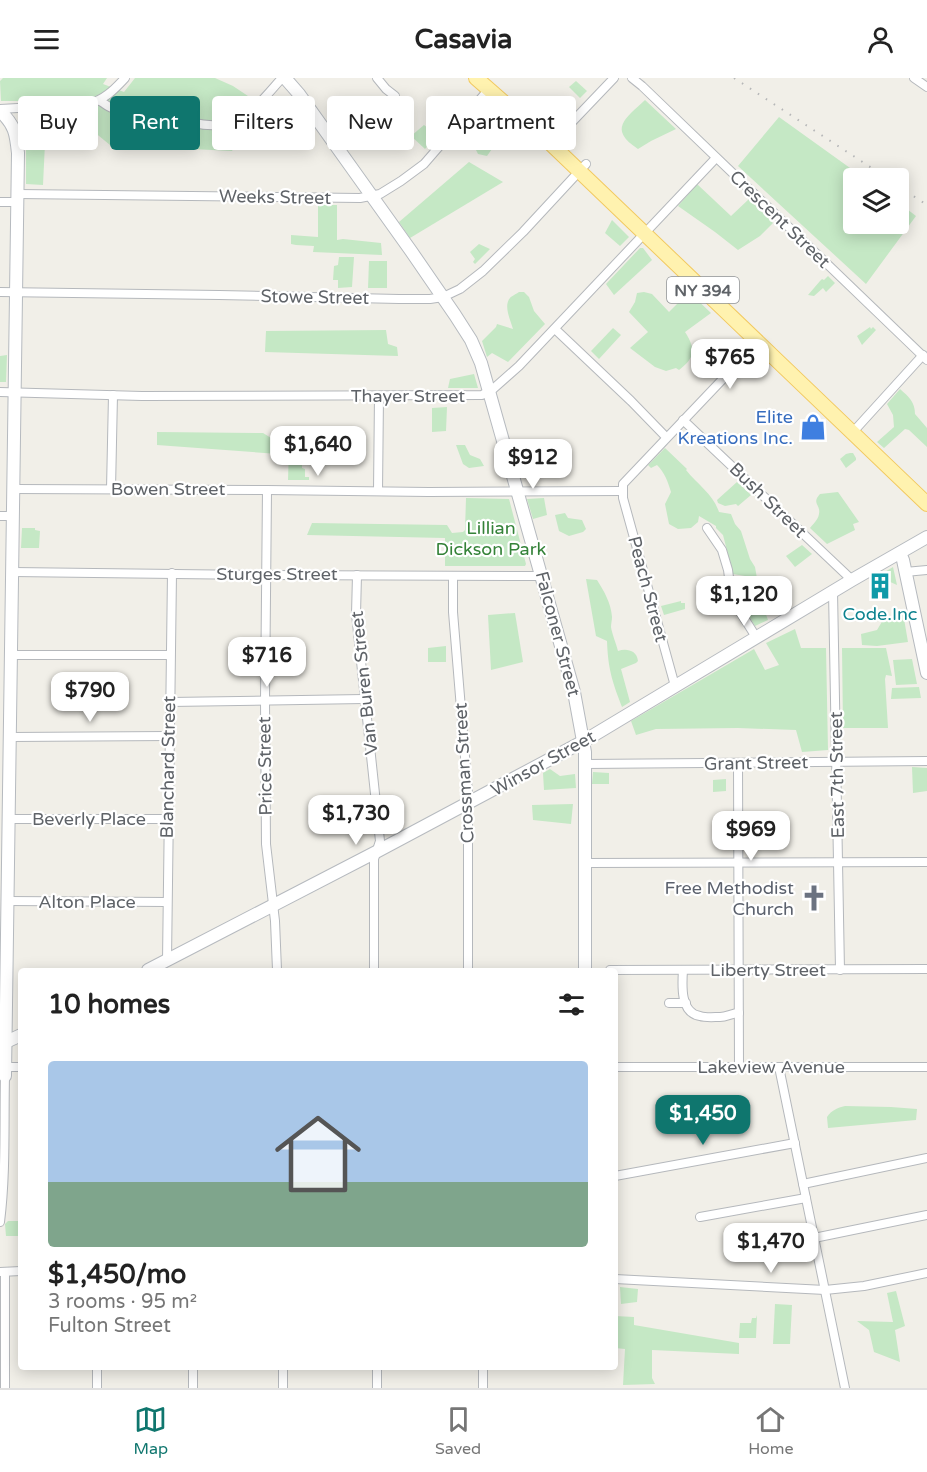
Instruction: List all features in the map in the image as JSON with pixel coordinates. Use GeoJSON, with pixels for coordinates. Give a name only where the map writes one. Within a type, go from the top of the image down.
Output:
{"type":"FeatureCollection","features":[{"type":"Feature","properties":{"kind":"main road","name":"NY 394"},"geometry":{"type":"LineString","coordinates":[[476,78],[497,96]]}},
{"type":"Feature","properties":{"kind":"main road","name":"NY 394"},"geometry":{"type":"LineString","coordinates":[[559,150],[583,168],[644,234],[927,504]]}},
{"type":"Feature","properties":{"kind":"street"},"geometry":{"type":"LineString","coordinates":[[0,110],[80,105],[100,101],[125,78]]}},
{"type":"Feature","properties":{"kind":"street"},"geometry":{"type":"LineString","coordinates":[[100,101],[111,108],[164,112],[191,123],[221,126],[236,121],[250,112],[284,78]]}},
{"type":"Feature","properties":{"kind":"street","name":"Falconer Street"},"geometry":{"type":"LineString","coordinates":[[284,78],[299,94],[443,297],[471,340],[481,363],[574,692],[584,741],[585,968]]}},
{"type":"Feature","properties":{"kind":"street"},"geometry":{"type":"LineString","coordinates":[[376,78],[395,96]]}},
{"type":"Feature","properties":{"kind":"street"},"geometry":{"type":"LineString","coordinates":[[576,118],[614,78]]}},
{"type":"Feature","properties":{"kind":"street","name":"Crescent Street"},"geometry":{"type":"LineString","coordinates":[[632,78],[925,357]]}},
{"type":"Feature","properties":{"kind":"street"},"geometry":{"type":"LineString","coordinates":[[914,78],[927,87]]}},
{"type":"Feature","properties":{"kind":"street","name":"Weeks Street"},"geometry":{"type":"LineString","coordinates":[[0,202],[18,198],[360,198],[372,196],[390,188],[424,164],[489,89]]}},
{"type":"Feature","properties":{"kind":"street"},"geometry":{"type":"LineString","coordinates":[[0,110],[16,134],[18,153],[14,489],[6,516],[13,572],[8,613],[12,655],[10,819],[6,1042],[3,1070],[3,1181],[0,1222]]}},
{"type":"Feature","properties":{"kind":"street","name":"Thayer Street"},"geometry":{"type":"LineString","coordinates":[[0,392],[113,395],[482,395],[489,392],[519,366],[716,158]]}},
{"type":"Feature","properties":{"kind":"street","name":"Stowe Street"},"geometry":{"type":"LineString","coordinates":[[0,292],[399,299],[443,297],[460,289],[483,271],[583,168]]}},
{"type":"Feature","properties":{"kind":"street"},"geometry":{"type":"LineString","coordinates":[[555,329],[666,437]]}},
{"type":"Feature","properties":{"kind":"street"},"geometry":{"type":"LineString","coordinates":[[622,491],[625,480],[758,342]]}},
{"type":"Feature","properties":{"kind":"street"},"geometry":{"type":"LineString","coordinates":[[853,432],[925,357]]}},
{"type":"Feature","properties":{"kind":"street"},"geometry":{"type":"LineString","coordinates":[[111,489],[113,395]]}},
{"type":"Feature","properties":{"kind":"street"},"geometry":{"type":"LineString","coordinates":[[378,491],[380,396]]}},
{"type":"Feature","properties":{"kind":"street","name":"Bush Street"},"geometry":{"type":"LineString","coordinates":[[683,420],[852,580]]}},
{"type":"Feature","properties":{"kind":"street","name":"Bowen Street"},"geometry":{"type":"LineString","coordinates":[[14,489],[622,491]]}},
{"type":"Feature","properties":{"kind":"street","name":"Price Street"},"geometry":{"type":"LineString","coordinates":[[267,490],[266,844],[274,906],[277,968]]}},
{"type":"Feature","properties":{"kind":"street","name":"Peach Street"},"geometry":{"type":"LineString","coordinates":[[622,491],[675,686]]}},
{"type":"Feature","properties":{"kind":"street"},"geometry":{"type":"LineString","coordinates":[[707,528],[722,550],[734,602],[756,637]]}},
{"type":"Feature","properties":{"kind":"street","name":"Winsor Street"},"geometry":{"type":"LineString","coordinates":[[152,968],[274,906],[584,741],[927,537]]}},
{"type":"Feature","properties":{"kind":"street"},"geometry":{"type":"LineString","coordinates":[[900,553],[927,672]]}},
{"type":"Feature","properties":{"kind":"street"},"geometry":{"type":"LineString","coordinates":[[905,572],[927,570]]}},
{"type":"Feature","properties":{"kind":"street","name":"Sturges Street"},"geometry":{"type":"LineString","coordinates":[[13,572],[542,576]]}},
{"type":"Feature","properties":{"kind":"street","name":"Blanchard Street"},"geometry":{"type":"LineString","coordinates":[[166,961],[172,573]]}},
{"type":"Feature","properties":{"kind":"street","name":"Van Buren Street"},"geometry":{"type":"LineString","coordinates":[[357,575],[356,614],[380,841],[374,859],[374,968]]}},
{"type":"Feature","properties":{"kind":"street","name":"Crossman Street"},"geometry":{"type":"LineString","coordinates":[[453,576],[453,612],[468,803],[468,968]]}},
{"type":"Feature","properties":{"kind":"street","name":"East 7th Street"},"geometry":{"type":"LineString","coordinates":[[833,591],[840,970]]}},
{"type":"Feature","properties":{"kind":"street"},"geometry":{"type":"LineString","coordinates":[[12,655],[170,655]]}},
{"type":"Feature","properties":{"kind":"street"},"geometry":{"type":"LineString","coordinates":[[170,702],[364,699]]}},
{"type":"Feature","properties":{"kind":"street"},"geometry":{"type":"LineString","coordinates":[[11,737],[169,736]]}},
{"type":"Feature","properties":{"kind":"street","name":"Grant Street"},"geometry":{"type":"LineString","coordinates":[[585,764],[927,761]]}},
{"type":"Feature","properties":{"kind":"street"},"geometry":{"type":"LineString","coordinates":[[738,763],[739,1067]]}},
{"type":"Feature","properties":{"kind":"street","name":"Beverly Place"},"geometry":{"type":"LineString","coordinates":[[10,819],[168,819]]}},
{"type":"Feature","properties":{"kind":"street"},"geometry":{"type":"LineString","coordinates":[[585,863],[927,862]]}},
{"type":"Feature","properties":{"kind":"street","name":"Alton Place"},"geometry":{"type":"LineString","coordinates":[[8,901],[167,902]]}},
{"type":"Feature","properties":{"kind":"street","name":"Liberty Street"},"geometry":{"type":"LineString","coordinates":[[618,970],[927,969]]}},
{"type":"Feature","properties":{"kind":"street"},"geometry":{"type":"LineString","coordinates":[[683,970],[682,987],[686,1003],[693,1013],[700,1016],[722,1017],[739,1013]]}},
{"type":"Feature","properties":{"kind":"street"},"geometry":{"type":"LineString","coordinates":[[669,1003],[686,1003]]}},
{"type":"Feature","properties":{"kind":"street"},"geometry":{"type":"LineString","coordinates":[[6,1042],[18,1036]]}},
{"type":"Feature","properties":{"kind":"street","name":"Lakeview Avenue"},"geometry":{"type":"LineString","coordinates":[[618,1067],[927,1067]]}},
{"type":"Feature","properties":{"kind":"street"},"geometry":{"type":"LineString","coordinates":[[779,1067],[844,1388]]}},
{"type":"Feature","properties":{"kind":"street"},"geometry":{"type":"LineString","coordinates":[[3,1070],[18,1068]]}},
{"type":"Feature","properties":{"kind":"street"},"geometry":{"type":"LineString","coordinates":[[618,1175],[795,1143]]}},
{"type":"Feature","properties":{"kind":"street"},"geometry":{"type":"LineString","coordinates":[[803,1184],[927,1158]]}},
{"type":"Feature","properties":{"kind":"street"},"geometry":{"type":"LineString","coordinates":[[700,1216],[806,1198]]}},
{"type":"Feature","properties":{"kind":"street"},"geometry":{"type":"LineString","coordinates":[[814,1238],[927,1215]]}},
{"type":"Feature","properties":{"kind":"street"},"geometry":{"type":"LineString","coordinates":[[5,1388],[3,1377],[3,1272],[18,1271]]}},
{"type":"Feature","properties":{"kind":"street"},"geometry":{"type":"LineString","coordinates":[[618,1279],[825,1290],[864,1286],[927,1273]]}},
{"type":"Feature","properties":{"kind":"street"},"geometry":{"type":"LineString","coordinates":[[96,1370],[97,1388]]}},
{"type":"Feature","properties":{"kind":"street"},"geometry":{"type":"LineString","coordinates":[[193,1370],[193,1388]]}},
{"type":"Feature","properties":{"kind":"street"},"geometry":{"type":"LineString","coordinates":[[283,1370],[283,1388]]}},
{"type":"Feature","properties":{"kind":"street"},"geometry":{"type":"LineString","coordinates":[[377,1370],[377,1388]]}},
{"type":"Feature","properties":{"kind":"street"},"geometry":{"type":"LineString","coordinates":[[483,1370],[483,1388]]}},
{"type":"Feature","properties":{"kind":"green space"},"geometry":{"type":"Polygon","coordinates":[[[3,78],[107,78],[103,84],[124,92],[135,78],[215,78],[248,96],[212,96],[212,150],[232,151],[200,149],[200,96],[110,96],[110,145],[98,135],[98,96],[18,96],[18,101],[1,101],[0,81],[3,78]]]}},
{"type":"Feature","properties":{"kind":"green space"},"geometry":{"type":"Polygon","coordinates":[[[576,81],[587,91],[580,98],[569,87],[576,81]]]}},
{"type":"Feature","properties":{"kind":"green space"},"geometry":{"type":"Polygon","coordinates":[[[645,100],[676,129],[638,149],[629,142],[622,130],[626,119],[645,100]]]}},
{"type":"Feature","properties":{"kind":"green space"},"geometry":{"type":"Polygon","coordinates":[[[779,117],[850,168],[843,168],[843,234],[903,234],[866,284],[738,166],[779,117]]]}},
{"type":"Feature","properties":{"kind":"green space"},"geometry":{"type":"Polygon","coordinates":[[[424,125],[426,127],[425,149],[414,139],[414,133],[424,125]]]}},
{"type":"Feature","properties":{"kind":"green space"},"geometry":{"type":"Polygon","coordinates":[[[26,150],[45,150],[43,185],[26,184],[26,150]]]}},
{"type":"Feature","properties":{"kind":"green space"},"geometry":{"type":"Polygon","coordinates":[[[476,150],[491,150],[487,156],[478,154],[476,150]]]}},
{"type":"Feature","properties":{"kind":"green space"},"geometry":{"type":"Polygon","coordinates":[[[469,162],[503,182],[410,238],[399,222],[469,162]]]}},
{"type":"Feature","properties":{"kind":"green space"},"geometry":{"type":"Polygon","coordinates":[[[697,184],[731,216],[749,199],[773,223],[760,236],[738,250],[678,206],[697,184]]]}},
{"type":"Feature","properties":{"kind":"green space"},"geometry":{"type":"Polygon","coordinates":[[[318,205],[337,205],[337,240],[381,243],[382,255],[313,252],[314,246],[291,244],[291,235],[318,237],[318,205]]]}},
{"type":"Feature","properties":{"kind":"green space"},"geometry":{"type":"Polygon","coordinates":[[[909,211],[916,216],[909,226],[909,211]]]}},
{"type":"Feature","properties":{"kind":"green space"},"geometry":{"type":"Polygon","coordinates":[[[612,220],[629,237],[620,246],[605,233],[612,220]]]}},
{"type":"Feature","properties":{"kind":"green space"},"geometry":{"type":"Polygon","coordinates":[[[479,244],[490,249],[475,264],[473,262],[475,259],[470,252],[479,244]]]}},
{"type":"Feature","properties":{"kind":"green space"},"geometry":{"type":"Polygon","coordinates":[[[640,248],[643,248],[652,260],[614,295],[606,284],[640,248]]]}},
{"type":"Feature","properties":{"kind":"green space"},"geometry":{"type":"Polygon","coordinates":[[[339,257],[354,257],[352,287],[338,288],[338,280],[333,280],[334,266],[338,265],[339,257]]]}},
{"type":"Feature","properties":{"kind":"green space"},"geometry":{"type":"Polygon","coordinates":[[[369,261],[387,261],[387,288],[368,288],[369,261]]]}},
{"type":"Feature","properties":{"kind":"green space"},"geometry":{"type":"Polygon","coordinates":[[[828,276],[835,283],[826,292],[823,288],[814,296],[808,295],[822,279],[828,276]]]}},
{"type":"Feature","properties":{"kind":"green space"},"geometry":{"type":"Polygon","coordinates":[[[524,292],[529,297],[534,311],[545,324],[508,362],[492,353],[487,357],[482,341],[497,324],[513,329],[507,305],[510,297],[524,292]]]}},
{"type":"Feature","properties":{"kind":"green space"},"geometry":{"type":"Polygon","coordinates":[[[689,292],[711,313],[685,332],[691,343],[692,353],[679,370],[676,368],[666,371],[655,367],[630,348],[648,332],[629,312],[637,293],[652,294],[669,312],[689,292]]]}},
{"type":"Feature","properties":{"kind":"green space"},"geometry":{"type":"Polygon","coordinates":[[[870,327],[876,330],[862,345],[857,336],[870,327]]]}},
{"type":"Feature","properties":{"kind":"green space"},"geometry":{"type":"Polygon","coordinates":[[[613,328],[621,335],[599,359],[591,351],[613,328]]]}},
{"type":"Feature","properties":{"kind":"green space"},"geometry":{"type":"Polygon","coordinates":[[[386,330],[388,344],[397,347],[398,356],[265,352],[266,331],[386,330]]]}},
{"type":"Feature","properties":{"kind":"green space"},"geometry":{"type":"Polygon","coordinates":[[[7,355],[6,382],[0,382],[0,356],[7,355]]]}},
{"type":"Feature","properties":{"kind":"green space"},"geometry":{"type":"Polygon","coordinates":[[[474,374],[478,388],[448,388],[450,379],[474,374]]]}},
{"type":"Feature","properties":{"kind":"green space"},"geometry":{"type":"Polygon","coordinates":[[[900,389],[911,400],[915,414],[927,428],[927,447],[905,429],[884,448],[877,442],[894,427],[893,415],[887,404],[900,389]]]}},
{"type":"Feature","properties":{"kind":"green space"},"geometry":{"type":"Polygon","coordinates":[[[447,407],[446,431],[432,432],[432,408],[447,407]]]}},
{"type":"Feature","properties":{"kind":"green space"},"geometry":{"type":"Polygon","coordinates":[[[157,432],[263,433],[276,441],[278,454],[157,445],[157,432]]]}},
{"type":"Feature","properties":{"kind":"green space"},"geometry":{"type":"Polygon","coordinates":[[[456,445],[465,445],[470,455],[480,459],[484,466],[469,468],[463,464],[456,445]]]}},
{"type":"Feature","properties":{"kind":"green space"},"geometry":{"type":"Polygon","coordinates":[[[289,446],[302,448],[302,468],[305,469],[305,477],[309,477],[309,480],[288,480],[289,446]]]}},
{"type":"Feature","properties":{"kind":"green space"},"geometry":{"type":"Polygon","coordinates":[[[665,448],[709,495],[719,512],[731,514],[741,531],[755,567],[761,601],[768,620],[755,626],[739,600],[753,593],[745,576],[733,574],[723,535],[716,526],[699,516],[698,522],[691,528],[678,529],[669,524],[665,504],[671,492],[669,485],[657,465],[651,468],[648,465],[665,448]]]}},
{"type":"Feature","properties":{"kind":"green space"},"geometry":{"type":"Polygon","coordinates":[[[853,453],[856,460],[846,468],[840,459],[846,454],[853,453]]]}},
{"type":"Feature","properties":{"kind":"green space"},"geometry":{"type":"Polygon","coordinates":[[[737,482],[751,495],[738,506],[736,504],[725,506],[718,503],[717,500],[737,482]]]}},
{"type":"Feature","properties":{"kind":"green space"},"geometry":{"type":"Polygon","coordinates":[[[838,492],[859,522],[853,524],[855,530],[827,544],[810,528],[817,520],[819,511],[816,500],[820,494],[838,492]]]}},
{"type":"Feature","properties":{"kind":"green space","name":"Lillian Dickson Park"},"geometry":{"type":"Polygon","coordinates":[[[466,498],[509,499],[525,566],[445,566],[445,538],[307,535],[312,523],[447,525],[452,533],[463,532],[465,530],[466,498]]]}},
{"type":"Feature","properties":{"kind":"green space"},"geometry":{"type":"Polygon","coordinates":[[[544,498],[547,515],[533,519],[527,499],[544,498]]]}},
{"type":"Feature","properties":{"kind":"green space"},"geometry":{"type":"Polygon","coordinates":[[[565,513],[568,518],[582,520],[586,529],[569,536],[559,531],[555,515],[565,513]]]}},
{"type":"Feature","properties":{"kind":"green space"},"geometry":{"type":"Polygon","coordinates":[[[22,528],[35,528],[40,531],[39,548],[21,548],[22,528]]]}},
{"type":"Feature","properties":{"kind":"green space"},"geometry":{"type":"Polygon","coordinates":[[[802,545],[812,554],[795,567],[786,556],[802,545]]]}},
{"type":"Feature","properties":{"kind":"green space"},"geometry":{"type":"Polygon","coordinates":[[[893,567],[897,585],[888,581],[886,576],[874,581],[873,579],[893,567]]]}},
{"type":"Feature","properties":{"kind":"green space"},"geometry":{"type":"Polygon","coordinates":[[[586,579],[597,580],[607,597],[612,617],[611,626],[618,651],[631,651],[637,657],[636,663],[621,669],[630,702],[622,707],[611,675],[607,641],[596,636],[586,579]]]}},
{"type":"Feature","properties":{"kind":"green space"},"geometry":{"type":"Polygon","coordinates":[[[681,601],[685,603],[685,609],[664,615],[661,606],[681,601]]]}},
{"type":"Feature","properties":{"kind":"green space"},"geometry":{"type":"Polygon","coordinates":[[[515,613],[523,662],[491,670],[488,615],[515,613]]]}},
{"type":"Feature","properties":{"kind":"green space"},"geometry":{"type":"Polygon","coordinates":[[[903,613],[908,642],[877,646],[862,645],[861,634],[877,630],[883,620],[903,613]]]}},
{"type":"Feature","properties":{"kind":"green space"},"geometry":{"type":"Polygon","coordinates":[[[795,629],[801,648],[826,648],[828,750],[802,752],[796,730],[656,729],[636,735],[631,721],[754,649],[765,670],[779,665],[766,643],[795,629]]]}},
{"type":"Feature","properties":{"kind":"green space"},"geometry":{"type":"Polygon","coordinates":[[[446,646],[446,662],[428,662],[428,648],[446,646]]]}},
{"type":"Feature","properties":{"kind":"green space"},"geometry":{"type":"Polygon","coordinates":[[[842,648],[886,648],[892,676],[886,675],[885,679],[888,728],[843,728],[842,648]]]}},
{"type":"Feature","properties":{"kind":"green space"},"geometry":{"type":"Polygon","coordinates":[[[912,659],[917,684],[896,685],[893,660],[912,659]]]}},
{"type":"Feature","properties":{"kind":"green space"},"geometry":{"type":"Polygon","coordinates":[[[919,687],[921,698],[891,699],[892,688],[919,687]]]}},
{"type":"Feature","properties":{"kind":"green space"},"geometry":{"type":"Polygon","coordinates":[[[912,767],[927,768],[927,791],[913,793],[912,767]]]}},
{"type":"Feature","properties":{"kind":"green space"},"geometry":{"type":"Polygon","coordinates":[[[550,769],[560,776],[575,774],[576,788],[544,790],[543,773],[550,769]]]}},
{"type":"Feature","properties":{"kind":"green space"},"geometry":{"type":"Polygon","coordinates":[[[593,772],[609,773],[609,784],[592,784],[593,772]]]}},
{"type":"Feature","properties":{"kind":"green space"},"geometry":{"type":"Polygon","coordinates":[[[726,779],[726,791],[713,792],[713,780],[726,779]]]}},
{"type":"Feature","properties":{"kind":"green space"},"geometry":{"type":"Polygon","coordinates":[[[573,804],[571,824],[533,820],[532,805],[573,804]]]}},
{"type":"Feature","properties":{"kind":"green space"},"geometry":{"type":"Polygon","coordinates":[[[659,1100],[709,1109],[711,1118],[664,1130],[659,1100]]]}},
{"type":"Feature","properties":{"kind":"green space"},"geometry":{"type":"Polygon","coordinates":[[[845,1106],[917,1109],[916,1120],[828,1128],[827,1117],[835,1110],[845,1106]]]}},
{"type":"Feature","properties":{"kind":"green space"},"geometry":{"type":"Polygon","coordinates":[[[8,1221],[18,1221],[18,1236],[6,1236],[5,1224],[8,1221]]]}},
{"type":"Feature","properties":{"kind":"green space"},"geometry":{"type":"Polygon","coordinates":[[[620,1287],[638,1289],[637,1302],[621,1304],[620,1287]]]}},
{"type":"Feature","properties":{"kind":"green space"},"geometry":{"type":"Polygon","coordinates":[[[896,1291],[905,1326],[895,1330],[900,1362],[874,1352],[869,1330],[857,1321],[893,1322],[887,1293],[896,1291]]]}},
{"type":"Feature","properties":{"kind":"green space"},"geometry":{"type":"Polygon","coordinates":[[[775,1304],[792,1305],[790,1344],[773,1344],[775,1304]]]}},
{"type":"Feature","properties":{"kind":"green space"},"geometry":{"type":"Polygon","coordinates":[[[757,1315],[756,1338],[739,1338],[740,1323],[751,1323],[752,1318],[756,1318],[757,1315]]]}},
{"type":"Feature","properties":{"kind":"green space"},"geometry":{"type":"Polygon","coordinates":[[[618,1316],[634,1317],[634,1325],[739,1343],[739,1354],[652,1350],[652,1378],[655,1384],[623,1385],[625,1349],[618,1348],[618,1316]]]}},
{"type":"Feature","properties":{"kind":"railway"},"geometry":{"type":"LineString","coordinates":[[734,78],[872,168]]}},
{"type":"Feature","properties":{"kind":"railway"},"geometry":{"type":"LineString","coordinates":[[909,193],[927,205]]}},
{"type":"Feature","properties":{"kind":"place","name":"Elite Kreations Inc."},"geometry":{"type":"Point","coordinates":[813,427]}},
{"type":"Feature","properties":{"kind":"place","name":"Code.Inc"},"geometry":{"type":"Point","coordinates":[880,586]}},
{"type":"Feature","properties":{"kind":"place","name":"Free Methodist Church"},"geometry":{"type":"Point","coordinates":[814,898]}}]}
